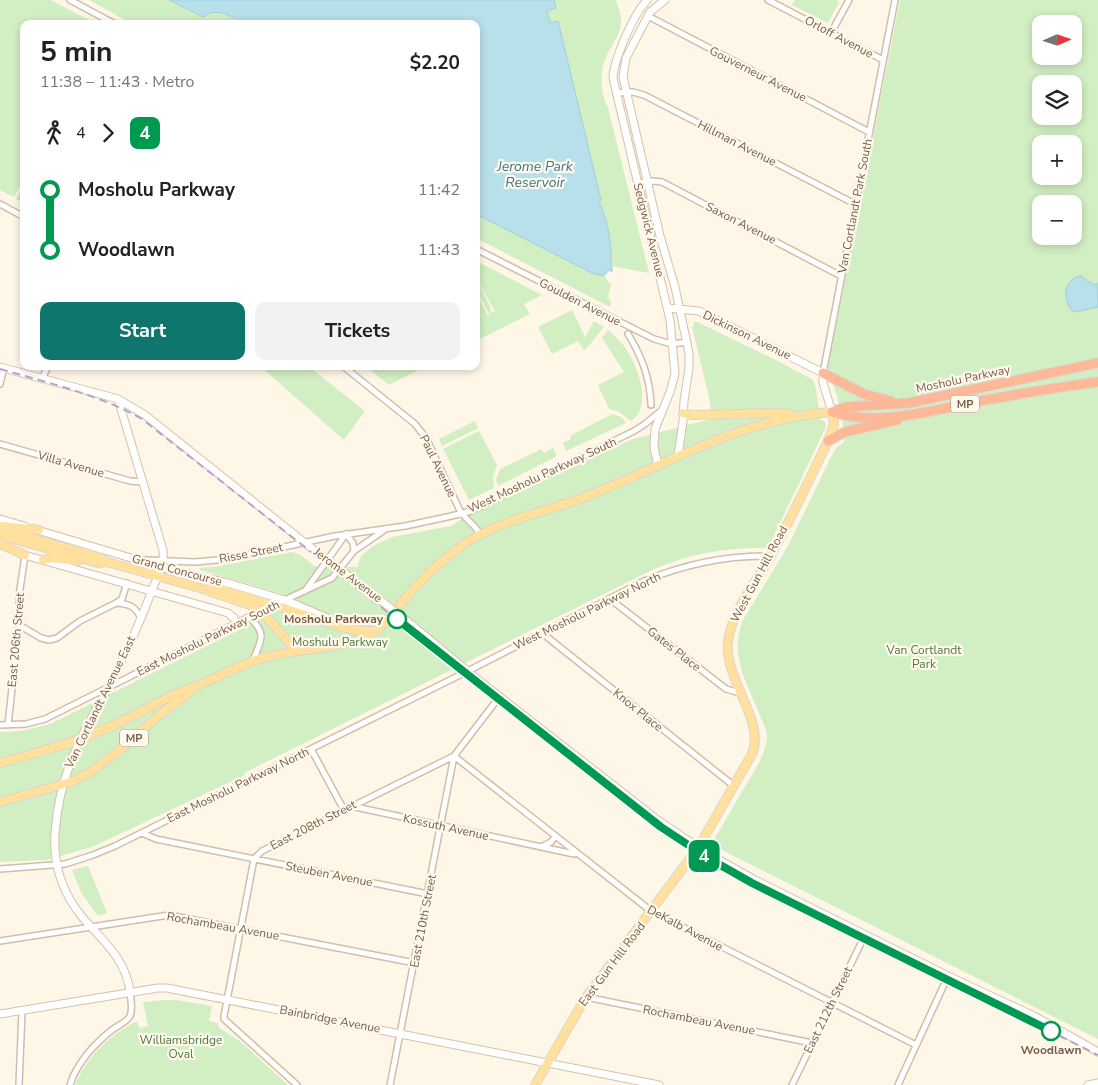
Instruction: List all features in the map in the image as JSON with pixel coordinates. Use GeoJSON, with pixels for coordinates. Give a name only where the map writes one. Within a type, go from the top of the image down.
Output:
{"type":"FeatureCollection","features":[{"type":"Feature","properties":{"kind":"highway","name":"Mosholu Parkway"},"geometry":{"type":"LineString","coordinates":[[832,412],[846,406],[909,403],[1098,363]]}},
{"type":"Feature","properties":{"kind":"highway"},"geometry":{"type":"LineString","coordinates":[[823,374],[869,396],[909,403]]}},
{"type":"Feature","properties":{"kind":"highway","name":"Mosholu Parkway"},"geometry":{"type":"LineString","coordinates":[[832,412],[846,416],[881,417],[911,414],[1029,392],[1098,382]]}},
{"type":"Feature","properties":{"kind":"highway"},"geometry":{"type":"LineString","coordinates":[[828,441],[845,432],[896,420],[911,414]]}},
{"type":"Feature","properties":{"kind":"main road"},"geometry":{"type":"LineString","coordinates":[[650,2],[665,0]]}},
{"type":"Feature","properties":{"kind":"main road","name":"Sedgwick Avenue"},"geometry":{"type":"LineString","coordinates":[[650,2],[648,16],[624,63],[623,76],[687,342],[690,363],[678,456]]}},
{"type":"Feature","properties":{"kind":"main road","name":"Sedgwick Avenue"},"geometry":{"type":"LineString","coordinates":[[650,2],[640,10],[617,56],[613,78],[668,308],[675,370],[674,380],[657,424],[654,439],[658,465]]}},
{"type":"Feature","properties":{"kind":"main road","name":"Dickinson Avenue"},"geometry":{"type":"LineString","coordinates":[[668,308],[694,310],[704,314],[823,374]]}},
{"type":"Feature","properties":{"kind":"main road","name":"Jerome Avenue"},"geometry":{"type":"LineString","coordinates":[[2,367],[118,400],[144,414],[305,543],[408,621],[467,671],[659,821],[698,848],[755,880],[948,976],[1036,1017],[1098,1052]]}},
{"type":"Feature","properties":{"kind":"main road","name":"Van Cortlandt Park South"},"geometry":{"type":"LineString","coordinates":[[823,374],[823,383],[832,412]]}},
{"type":"Feature","properties":{"kind":"main road"},"geometry":{"type":"LineString","coordinates":[[118,400],[163,550],[162,564]]}},
{"type":"Feature","properties":{"kind":"main road","name":"Mosholu Parkway"},"geometry":{"type":"LineString","coordinates":[[0,763],[80,740],[130,718],[169,697],[252,662],[296,650],[351,642],[375,631],[385,623],[417,585],[433,570],[461,546],[480,534],[591,494],[726,435],[779,419],[832,412]]}},
{"type":"Feature","properties":{"kind":"main road","name":"West Gun Hill Road"},"geometry":{"type":"LineString","coordinates":[[698,848],[751,757],[756,740],[754,728],[728,657],[728,640],[731,628],[738,611],[770,556],[828,441],[834,425],[832,412]]}},
{"type":"Feature","properties":{"kind":"main road"},"geometry":{"type":"LineString","coordinates":[[683,413],[691,415],[776,413],[799,415]]}},
{"type":"Feature","properties":{"kind":"main road","name":"Grand Concourse"},"geometry":{"type":"LineString","coordinates":[[0,519],[136,560],[162,564],[285,600],[351,630]]}},
{"type":"Feature","properties":{"kind":"main road"},"geometry":{"type":"LineString","coordinates":[[0,527],[39,530]]}},
{"type":"Feature","properties":{"kind":"main road","name":"Grand Concourse"},"geometry":{"type":"LineString","coordinates":[[0,527],[99,557],[107,562]]}},
{"type":"Feature","properties":{"kind":"main road","name":"Grand Concourse"},"geometry":{"type":"LineString","coordinates":[[0,535],[200,588],[250,605],[261,611],[296,650]]}},
{"type":"Feature","properties":{"kind":"main road"},"geometry":{"type":"LineString","coordinates":[[0,544],[25,555]]}},
{"type":"Feature","properties":{"kind":"main road","name":"Grand Concourse"},"geometry":{"type":"LineString","coordinates":[[0,548],[228,613],[234,618],[236,624]]}},
{"type":"Feature","properties":{"kind":"main road"},"geometry":{"type":"LineString","coordinates":[[43,560],[51,558],[98,562]]}},
{"type":"Feature","properties":{"kind":"main road","name":"Van Cortlandt Avenue East"},"geometry":{"type":"LineString","coordinates":[[130,993],[128,980],[120,961],[71,900],[56,865],[54,853],[55,835],[62,784],[80,740],[108,688],[141,618],[162,564]]}},
{"type":"Feature","properties":{"kind":"main road","name":"Grand Concourse"},"geometry":{"type":"LineString","coordinates":[[200,588],[217,588],[351,630],[375,631]]}},
{"type":"Feature","properties":{"kind":"main road","name":"Mosholu Parkway"},"geometry":{"type":"LineString","coordinates":[[0,802],[77,779],[96,768],[158,716],[201,684]]}},
{"type":"Feature","properties":{"kind":"main road","name":"East Gun Hill Road"},"geometry":{"type":"LineString","coordinates":[[535,1085],[586,997],[698,848]]}},
{"type":"Feature","properties":{"kind":"main road","name":"Bainbridge Avenue"},"geometry":{"type":"LineString","coordinates":[[0,1014],[158,988],[168,988],[656,1085]]}},
{"type":"Feature","properties":{"kind":"main road"},"geometry":{"type":"LineString","coordinates":[[1088,1085],[1098,1083]]}},
{"type":"Feature","properties":{"kind":"street"},"geometry":{"type":"LineString","coordinates":[[70,0],[108,20]]}},
{"type":"Feature","properties":{"kind":"street","name":"Orloff Avenue"},"geometry":{"type":"LineString","coordinates":[[768,0],[883,60]]}},
{"type":"Feature","properties":{"kind":"street"},"geometry":{"type":"LineString","coordinates":[[831,33],[849,0]]}},
{"type":"Feature","properties":{"kind":"street","name":"Van Cortlandt Park South"},"geometry":{"type":"LineString","coordinates":[[823,374],[895,0]]}},
{"type":"Feature","properties":{"kind":"street","name":"Gouverneur Avenue"},"geometry":{"type":"LineString","coordinates":[[648,16],[869,132]]}},
{"type":"Feature","properties":{"kind":"street","name":"Hillman Avenue"},"geometry":{"type":"LineString","coordinates":[[616,93],[644,94],[855,204]]}},
{"type":"Feature","properties":{"kind":"street","name":"Saxon Avenue"},"geometry":{"type":"LineString","coordinates":[[638,183],[662,182],[841,276]]}},
{"type":"Feature","properties":{"kind":"street"},"geometry":{"type":"LineString","coordinates":[[0,204],[20,215]]}},
{"type":"Feature","properties":{"kind":"street","name":"Goulden Avenue"},"geometry":{"type":"LineString","coordinates":[[480,251],[650,338],[672,344],[687,342]]}},
{"type":"Feature","properties":{"kind":"street"},"geometry":{"type":"LineString","coordinates":[[628,334],[645,368],[649,381],[651,405]]}},
{"type":"Feature","properties":{"kind":"street"},"geometry":{"type":"LineString","coordinates":[[0,384],[2,367]]}},
{"type":"Feature","properties":{"kind":"street"},"geometry":{"type":"LineString","coordinates":[[42,379],[46,370]]}},
{"type":"Feature","properties":{"kind":"street","name":"Paul Avenue"},"geometry":{"type":"LineString","coordinates":[[347,370],[415,424],[426,438],[461,513],[480,534]]}},
{"type":"Feature","properties":{"kind":"street","name":"West Mosholu Parkway South"},"geometry":{"type":"LineString","coordinates":[[305,543],[346,534],[447,518],[471,511],[634,431],[662,410]]}},
{"type":"Feature","properties":{"kind":"street","name":"Villa Avenue"},"geometry":{"type":"LineString","coordinates":[[0,444],[130,481],[142,482]]}},
{"type":"Feature","properties":{"kind":"street","name":"West Mosholu Parkway South"},"geometry":{"type":"LineString","coordinates":[[340,569],[354,551],[385,529]]}},
{"type":"Feature","properties":{"kind":"street"},"geometry":{"type":"LineString","coordinates":[[327,560],[346,534],[353,543],[354,551]]}},
{"type":"Feature","properties":{"kind":"street","name":"Risse Street"},"geometry":{"type":"LineString","coordinates":[[162,564],[228,559],[305,543]]}},
{"type":"Feature","properties":{"kind":"street","name":"East 206th Street"},"geometry":{"type":"LineString","coordinates":[[8,725],[19,625],[18,601],[25,555]]}},
{"type":"Feature","properties":{"kind":"street","name":"West Mosholu Parkway North"},"geometry":{"type":"LineString","coordinates":[[467,671],[644,581],[682,567],[726,558],[770,556]]}},
{"type":"Feature","properties":{"kind":"street","name":"East Mosholu Parkway South"},"geometry":{"type":"LineString","coordinates":[[304,591],[327,560]]}},
{"type":"Feature","properties":{"kind":"street","name":"East Mosholu Parkway South"},"geometry":{"type":"LineString","coordinates":[[0,725],[26,724],[45,719],[261,611],[332,578],[340,569]]}},
{"type":"Feature","properties":{"kind":"street"},"geometry":{"type":"LineString","coordinates":[[19,625],[33,634],[49,640],[57,638],[89,616],[116,604],[122,599],[127,583]]}},
{"type":"Feature","properties":{"kind":"street","name":"Gates Place"},"geometry":{"type":"LineString","coordinates":[[610,599],[726,689],[740,693]]}},
{"type":"Feature","properties":{"kind":"street"},"geometry":{"type":"LineString","coordinates":[[116,604],[133,606],[141,618]]}},
{"type":"Feature","properties":{"kind":"street"},"geometry":{"type":"LineString","coordinates":[[249,617],[259,626],[262,635],[252,662]]}},
{"type":"Feature","properties":{"kind":"street","name":"Knox Place"},"geometry":{"type":"LineString","coordinates":[[542,633],[734,786]]}},
{"type":"Feature","properties":{"kind":"street","name":"East Mosholu Parkway North"},"geometry":{"type":"LineString","coordinates":[[0,869],[56,865],[73,862],[93,855],[142,833],[467,671]]}},
{"type":"Feature","properties":{"kind":"street","name":"East 208th Street"},"geometry":{"type":"LineString","coordinates":[[254,859],[262,851],[454,756],[500,696]]}},
{"type":"Feature","properties":{"kind":"street"},"geometry":{"type":"LineString","coordinates":[[311,749],[344,810]]}},
{"type":"Feature","properties":{"kind":"street","name":"East 210th Street"},"geometry":{"type":"LineString","coordinates":[[390,1085],[442,826],[454,756]]}},
{"type":"Feature","properties":{"kind":"street","name":"DeKalb Avenue"},"geometry":{"type":"LineString","coordinates":[[454,756],[651,911],[916,1045]]}},
{"type":"Feature","properties":{"kind":"street","name":"Kossuth Avenue"},"geometry":{"type":"LineString","coordinates":[[352,806],[577,854]]}},
{"type":"Feature","properties":{"kind":"street","name":"Steuben Avenue"},"geometry":{"type":"LineString","coordinates":[[142,833],[156,840],[428,894]]}},
{"type":"Feature","properties":{"kind":"street"},"geometry":{"type":"LineString","coordinates":[[541,847],[547,845],[555,837]]}},
{"type":"Feature","properties":{"kind":"street"},"geometry":{"type":"LineString","coordinates":[[254,859],[226,999],[224,1019],[297,1085]]}},
{"type":"Feature","properties":{"kind":"street","name":"Rochambeau Avenue"},"geometry":{"type":"LineString","coordinates":[[0,941],[169,915],[415,962]]}},
{"type":"Feature","properties":{"kind":"street","name":"East 212th Street"},"geometry":{"type":"LineString","coordinates":[[792,1085],[865,935]]}},
{"type":"Feature","properties":{"kind":"street"},"geometry":{"type":"LineString","coordinates":[[898,1085],[948,976]]}},
{"type":"Feature","properties":{"kind":"street"},"geometry":{"type":"LineString","coordinates":[[70,1085],[79,1066],[94,1047],[111,1030],[130,1018],[130,993]]}},
{"type":"Feature","properties":{"kind":"street","name":"Rochambeau Avenue"},"geometry":{"type":"LineString","coordinates":[[586,997],[812,1043]]}},
{"type":"Feature","properties":{"kind":"street"},"geometry":{"type":"LineString","coordinates":[[19,1085],[22,1011]]}},
{"type":"Feature","properties":{"kind":"green space"},"geometry":{"type":"Polygon","coordinates":[[[0,0],[51,0],[88,20],[20,20],[20,186],[14,197],[0,190],[0,0]]]}},
{"type":"Feature","properties":{"kind":"green space"},"geometry":{"type":"Polygon","coordinates":[[[89,0],[169,0],[202,17],[207,14],[217,13],[236,20],[126,20],[89,0]]]}},
{"type":"Feature","properties":{"kind":"green space"},"geometry":{"type":"Polygon","coordinates":[[[554,0],[616,0],[621,23],[604,62],[603,91],[649,273],[611,266],[611,250],[607,225],[599,202],[601,200],[558,21],[550,23],[547,10],[556,8],[554,0]]]}},
{"type":"Feature","properties":{"kind":"green space"},"geometry":{"type":"Polygon","coordinates":[[[795,0],[836,0],[839,2],[828,23],[792,5],[795,0]]]}},
{"type":"Feature","properties":{"kind":"green space","name":"Van Cortlandt Park"},"geometry":{"type":"Polygon","coordinates":[[[900,0],[1098,0],[1098,1039],[724,851],[712,843],[760,761],[767,741],[765,728],[741,668],[738,656],[739,633],[743,620],[788,546],[831,457],[837,447],[844,442],[840,406],[827,372],[900,0]]]}},
{"type":"Feature","properties":{"kind":"green space"},"geometry":{"type":"Polygon","coordinates":[[[20,192],[20,200],[16,199],[20,192]]]}},
{"type":"Feature","properties":{"kind":"green space"},"geometry":{"type":"Polygon","coordinates":[[[480,216],[592,273],[604,276],[611,285],[608,297],[611,302],[610,307],[480,240],[480,216]]]}},
{"type":"Feature","properties":{"kind":"green space"},"geometry":{"type":"Polygon","coordinates":[[[480,263],[542,295],[524,304],[530,314],[480,339],[480,300],[488,316],[490,316],[480,296],[480,287],[490,306],[491,313],[495,311],[480,285],[480,263]]]}},
{"type":"Feature","properties":{"kind":"green space"},"geometry":{"type":"Polygon","coordinates":[[[572,310],[585,337],[594,321],[604,327],[585,350],[578,341],[552,354],[538,327],[572,310]]]}},
{"type":"Feature","properties":{"kind":"green space","name":"Moshulu Parkway"},"geometry":{"type":"Polygon","coordinates":[[[693,322],[697,322],[776,360],[813,380],[815,385],[821,420],[825,421],[826,427],[768,548],[711,552],[684,558],[656,568],[244,773],[245,775],[92,847],[46,860],[0,862],[0,732],[22,731],[50,724],[251,624],[283,594],[200,570],[199,568],[214,567],[292,552],[301,555],[314,566],[357,567],[361,556],[373,546],[392,537],[451,526],[474,511],[500,498],[504,499],[633,439],[711,419],[710,401],[692,327],[694,326],[693,322]]]}},
{"type":"Feature","properties":{"kind":"green space"},"geometry":{"type":"Polygon","coordinates":[[[608,330],[627,350],[639,376],[642,397],[641,406],[638,414],[631,421],[619,412],[609,409],[598,385],[624,372],[602,338],[608,330]]]}},
{"type":"Feature","properties":{"kind":"green space"},"geometry":{"type":"Polygon","coordinates":[[[265,370],[313,370],[365,411],[344,440],[265,370]]]}},
{"type":"Feature","properties":{"kind":"green space"},"geometry":{"type":"Polygon","coordinates":[[[370,370],[418,370],[389,385],[370,370]]]}},
{"type":"Feature","properties":{"kind":"green space"},"geometry":{"type":"Polygon","coordinates":[[[612,414],[621,417],[626,423],[566,451],[563,443],[571,439],[570,436],[612,414]]]}},
{"type":"Feature","properties":{"kind":"green space"},"geometry":{"type":"Polygon","coordinates":[[[475,421],[478,428],[442,446],[439,439],[475,421]]]}},
{"type":"Feature","properties":{"kind":"green space"},"geometry":{"type":"Polygon","coordinates":[[[479,431],[497,465],[493,477],[494,488],[469,500],[443,449],[479,431]]]}},
{"type":"Feature","properties":{"kind":"green space"},"geometry":{"type":"Polygon","coordinates":[[[553,448],[557,456],[498,486],[496,480],[500,469],[542,449],[544,453],[553,448]]]}},
{"type":"Feature","properties":{"kind":"green space"},"geometry":{"type":"Polygon","coordinates":[[[88,866],[107,913],[98,916],[82,894],[72,870],[88,866]]]}},
{"type":"Feature","properties":{"kind":"green space","name":"Williamsbridge Oval"},"geometry":{"type":"Polygon","coordinates":[[[165,1000],[212,1006],[209,1021],[218,1023],[218,1027],[241,1042],[288,1085],[75,1085],[86,1064],[100,1047],[117,1033],[137,1021],[140,1028],[148,1026],[143,1002],[165,1000]]]}},
{"type":"Feature","properties":{"kind":"water","name":"Jerome Park Reservoir"},"geometry":{"type":"Polygon","coordinates":[[[169,0],[554,0],[556,8],[547,11],[550,23],[558,21],[601,200],[599,202],[607,225],[612,272],[609,270],[604,276],[592,273],[480,216],[480,20],[236,20],[218,12],[203,17],[169,0]]]}},
{"type":"Feature","properties":{"kind":"water"},"geometry":{"type":"Polygon","coordinates":[[[1078,276],[1094,285],[1097,283],[1098,307],[1076,312],[1071,310],[1066,295],[1067,286],[1069,282],[1078,276]]]}},
{"type":"Feature","properties":{"kind":"railway"},"geometry":{"type":"LineString","coordinates":[[0,369],[90,396],[142,419],[643,813],[696,851],[752,883],[1098,1055]]}},
{"type":"Feature","properties":{"kind":"metro line","name":"4"},"geometry":{"type":"LineString","coordinates":[[397,619],[676,838],[752,883],[1051,1031]]}},
{"type":"Feature","properties":{"kind":"place","name":"Mosholu Parkway"},"geometry":{"type":"Point","coordinates":[397,619]}},
{"type":"Feature","properties":{"kind":"place","name":"Woodlawn"},"geometry":{"type":"Point","coordinates":[1051,1031]}}]}
